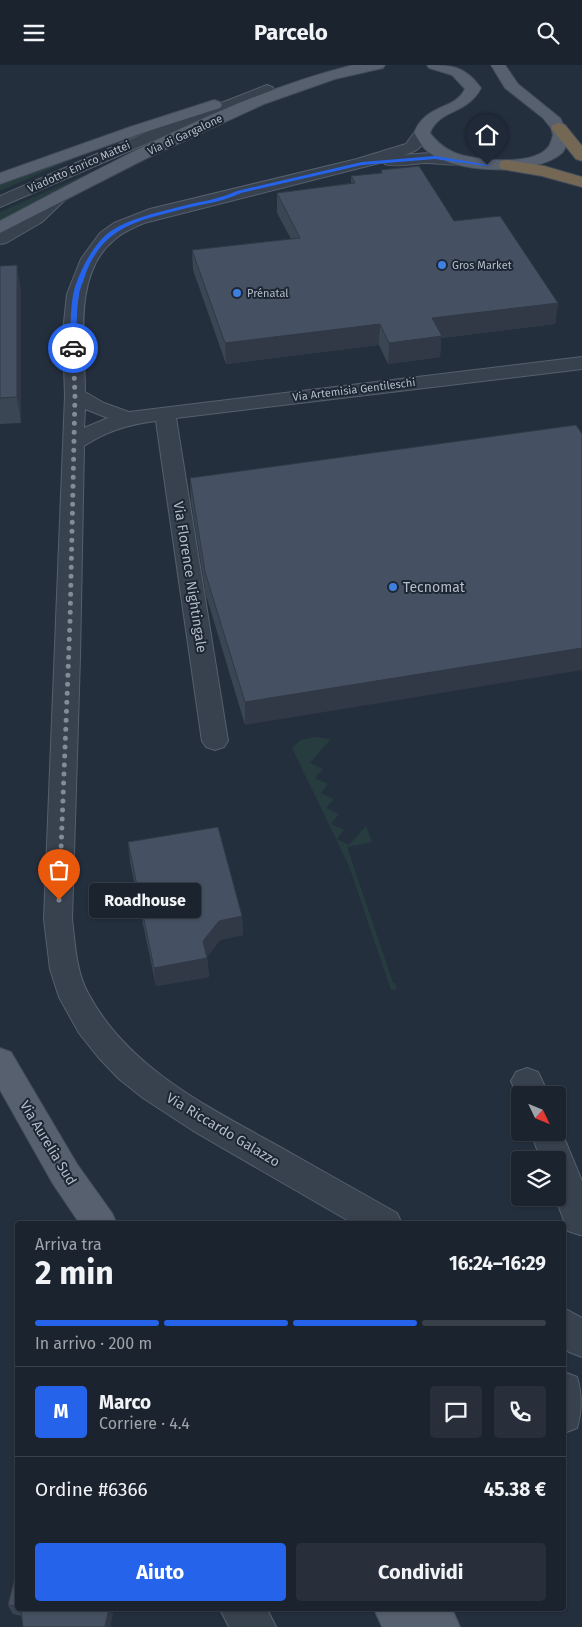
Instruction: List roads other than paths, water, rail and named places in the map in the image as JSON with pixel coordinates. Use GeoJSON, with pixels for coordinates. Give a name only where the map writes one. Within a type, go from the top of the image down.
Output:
{"type":"FeatureCollection","features":[{"type":"Feature","properties":{"kind":"highway"},"geometry":{"type":"LineString","coordinates":[[559,128],[582,156]]}},
{"type":"Feature","properties":{"kind":"highway"},"geometry":{"type":"LineString","coordinates":[[507,165],[562,175],[582,182]]}},
{"type":"Feature","properties":{"kind":"main road","name":"Via di Gargalone"},"geometry":{"type":"LineString","coordinates":[[0,228],[270,92],[337,65]]}},
{"type":"Feature","properties":{"kind":"main road","name":"Via di Gargalone"},"geometry":{"type":"LineString","coordinates":[[0,179],[136,130],[334,74],[378,65]]}},
{"type":"Feature","properties":{"kind":"main road"},"geometry":{"type":"LineString","coordinates":[[434,65],[457,72],[473,88],[471,94],[464,100],[440,111],[426,122],[422,133],[426,143],[432,148],[460,160],[487,165],[533,162],[555,151],[561,136],[559,128],[543,109],[512,86],[498,65]]}},
{"type":"Feature","properties":{"kind":"main road","name":"Via Aurelia Sud"},"geometry":{"type":"LineString","coordinates":[[0,1061],[65,1174],[98,1221]]}},
{"type":"Feature","properties":{"kind":"main road"},"geometry":{"type":"LineString","coordinates":[[395,1611],[402,1627]]}},
{"type":"Feature","properties":{"kind":"main road"},"geometry":{"type":"LineString","coordinates":[[420,1611],[440,1627]]}},
{"type":"Feature","properties":{"kind":"street","name":"Viadotto Enrico Mattei"},"geometry":{"type":"LineString","coordinates":[[0,202],[158,133],[270,92]]}},
{"type":"Feature","properties":{"kind":"street","name":"Via Riccardo Galazzo"},"geometry":{"type":"LineString","coordinates":[[380,1221],[185,1111],[153,1087],[110,1049],[83,1014],[73,995],[62,952],[58,919],[70,627],[72,444],[75,395],[73,337],[76,294],[96,248],[112,232],[140,219],[228,197],[239,192],[362,163],[412,147],[422,133]]}},
{"type":"Feature","properties":{"kind":"street","name":"Via Riccardo Galazzo"},"geometry":{"type":"LineString","coordinates":[[362,163],[426,158],[460,160]]}},
{"type":"Feature","properties":{"kind":"street"},"geometry":{"type":"LineString","coordinates":[[0,239],[36,218],[59,197]]}},
{"type":"Feature","properties":{"kind":"street","name":"Via Artemisia Gentileschi"},"geometry":{"type":"LineString","coordinates":[[127,418],[582,363]]}},
{"type":"Feature","properties":{"kind":"street"},"geometry":{"type":"LineString","coordinates":[[75,395],[97,407],[127,418]]}},
{"type":"Feature","properties":{"kind":"street","name":"Via Florence Nightingale"},"geometry":{"type":"LineString","coordinates":[[164,413],[215,741]]}},
{"type":"Feature","properties":{"kind":"street"},"geometry":{"type":"LineString","coordinates":[[72,444],[87,434],[127,418]]}},
{"type":"Feature","properties":{"kind":"street"},"geometry":{"type":"LineString","coordinates":[[566,1183],[580,1219],[582,1219]]}},
{"type":"Feature","properties":{"kind":"street"},"geometry":{"type":"LineString","coordinates":[[566,1327],[582,1340]]}},
{"type":"Feature","properties":{"kind":"street"},"geometry":{"type":"LineString","coordinates":[[242,1611],[256,1627]]}},
{"type":"Feature","properties":{"kind":"place","name":"Gros Market"},"geometry":{"type":"Point","coordinates":[442,265]}},
{"type":"Feature","properties":{"kind":"place","name":"Prénatal"},"geometry":{"type":"Point","coordinates":[237,293]}},
{"type":"Feature","properties":{"kind":"place","name":"Tecnomat"},"geometry":{"type":"Point","coordinates":[393,587]}},
{"type":"Feature","properties":{"kind":"place","name":"Roadhouse"},"geometry":{"type":"Point","coordinates":[59,900]}}]}
